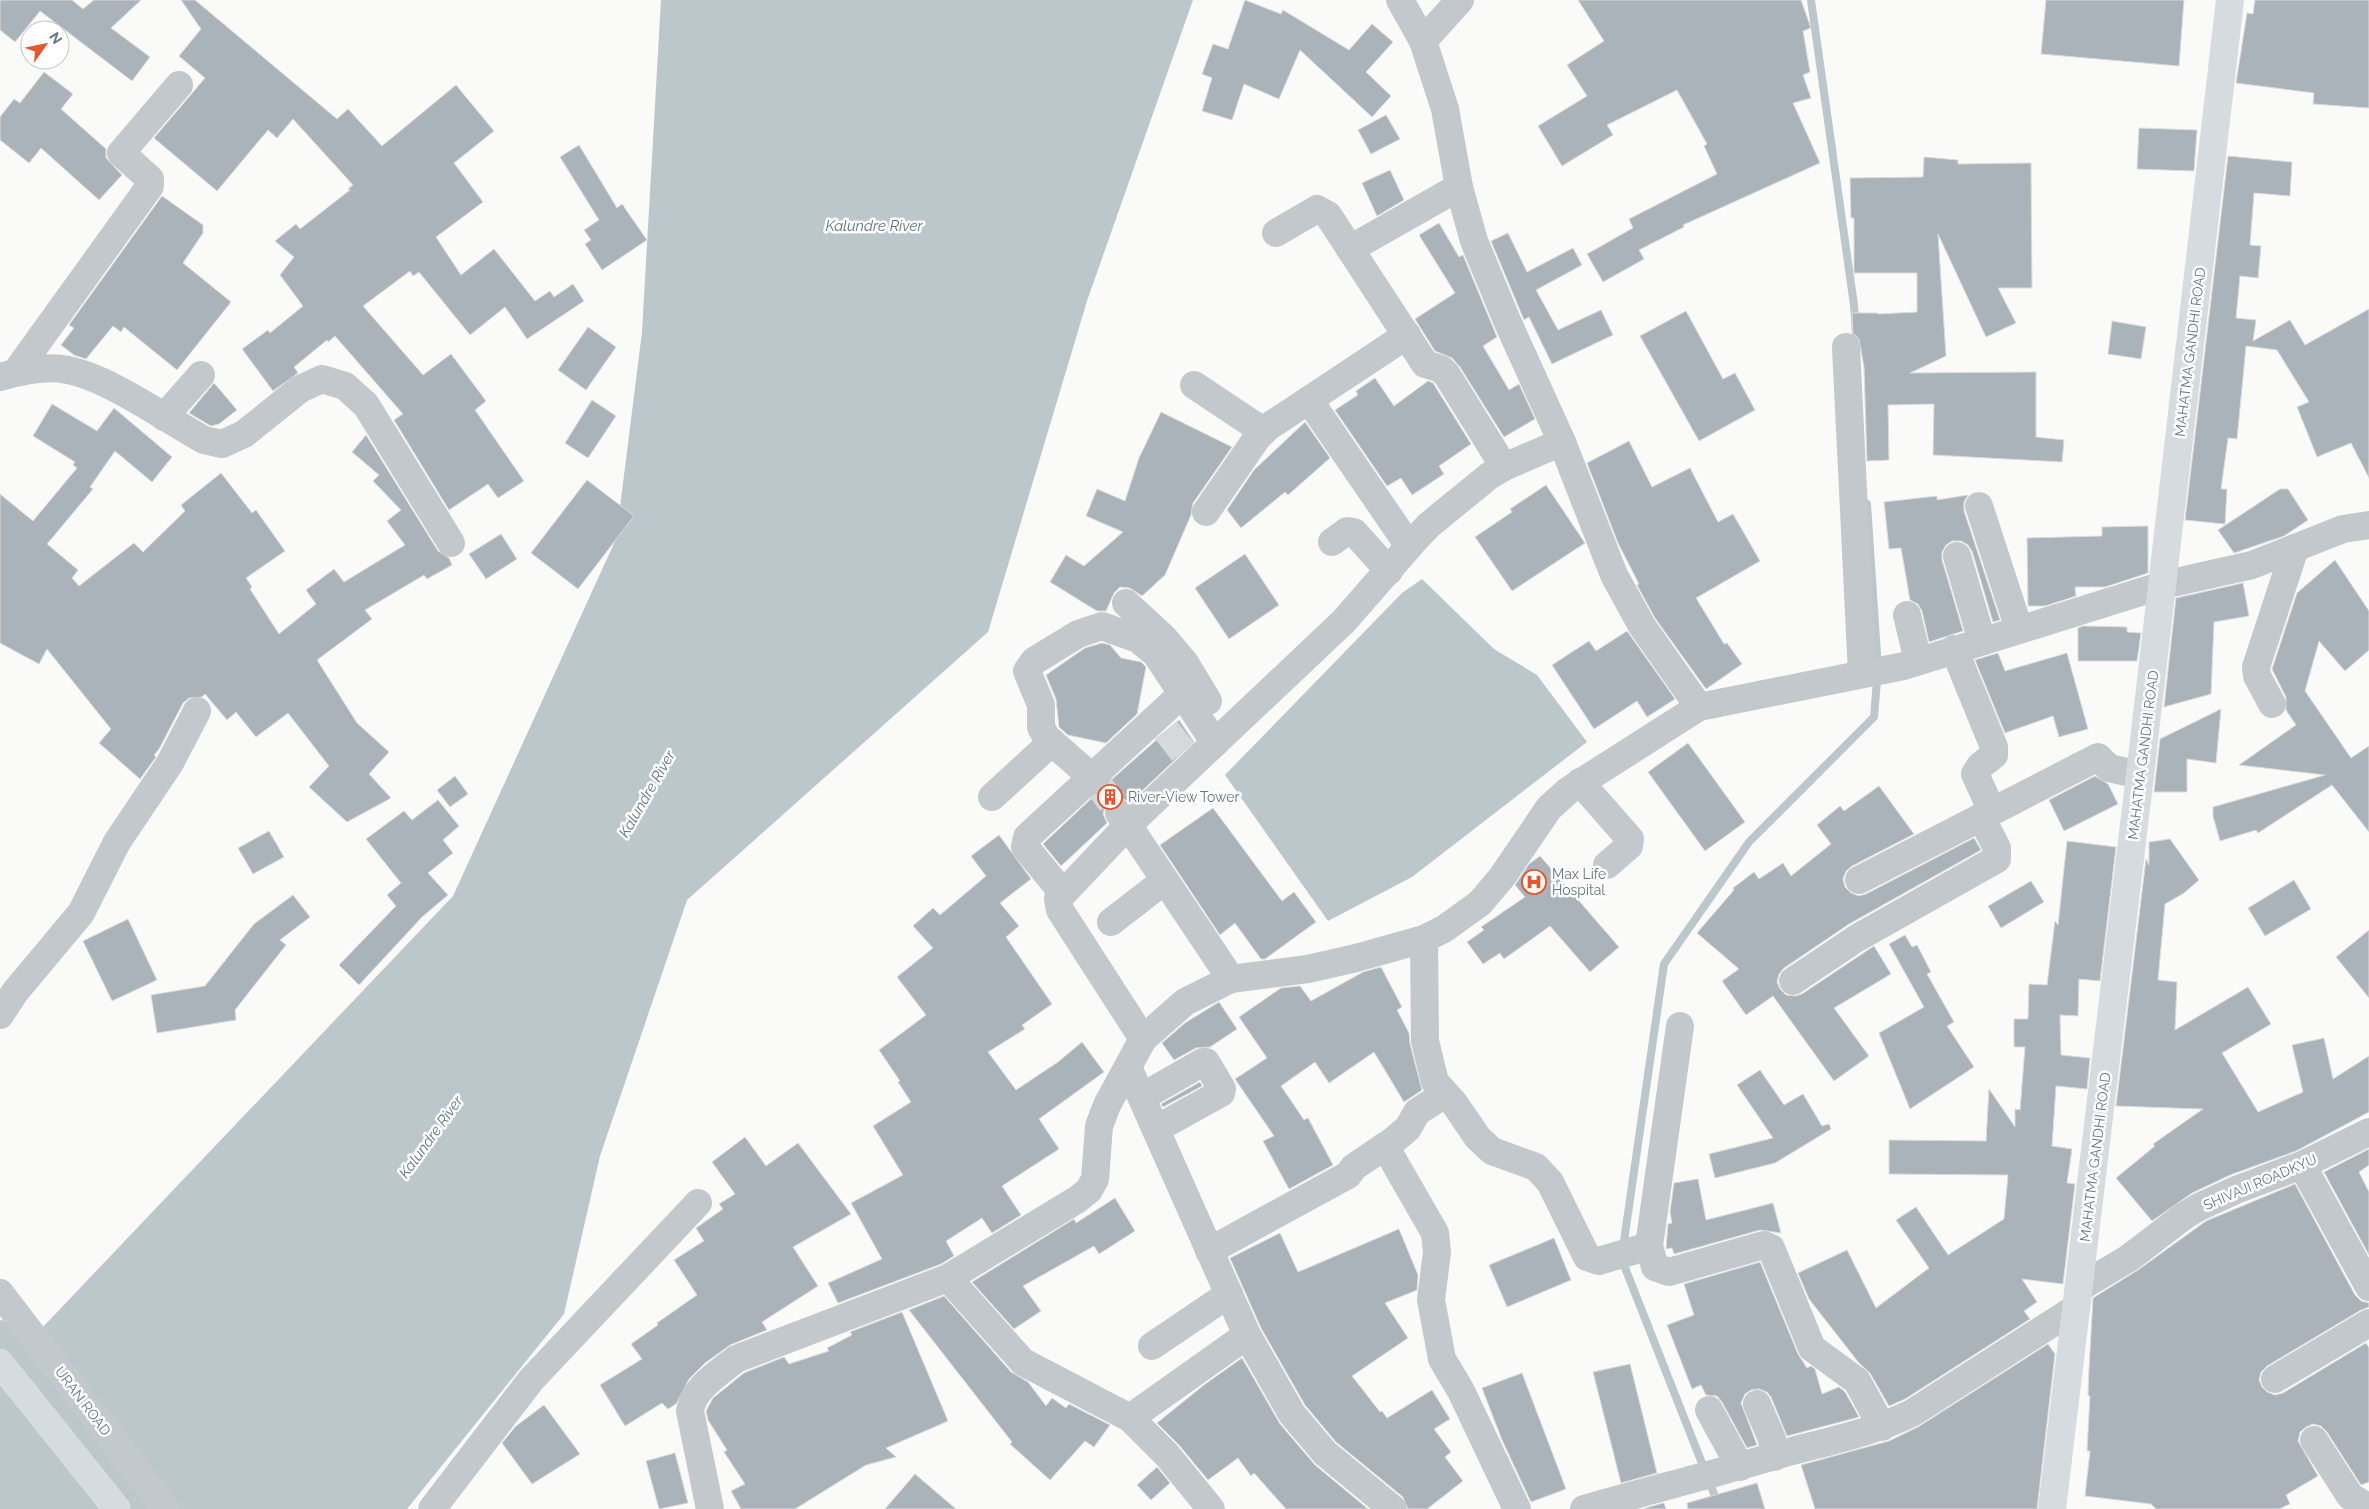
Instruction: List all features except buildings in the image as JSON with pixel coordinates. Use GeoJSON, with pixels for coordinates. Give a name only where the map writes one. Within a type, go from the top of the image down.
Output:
{"type":"FeatureCollection","features":[{"type":"Feature","properties":{"kind":"main road","name":"MAHATMA GANDHI ROAD"},"geometry":{"type":"LineString","coordinates":[[2052,1509],[2163,585],[2230,0]]}},
{"type":"Feature","properties":{"kind":"main road"},"geometry":{"type":"LineString","coordinates":[[0,1363],[117,1509]]}},
{"type":"Feature","properties":{"kind":"street"},"geometry":{"type":"LineString","coordinates":[[1400,0],[1423,41],[1445,109],[1459,187],[1474,241],[1508,323],[1562,442],[1614,576],[1627,602],[1699,707]]}},
{"type":"Feature","properties":{"kind":"street"},"geometry":{"type":"LineString","coordinates":[[1423,41],[1460,0]]}},
{"type":"Feature","properties":{"kind":"street"},"geometry":{"type":"LineString","coordinates":[[8,375],[150,186],[150,179],[121,153],[179,85]]}},
{"type":"Feature","properties":{"kind":"street"},"geometry":{"type":"LineString","coordinates":[[1350,249],[1459,187]]}},
{"type":"Feature","properties":{"kind":"street"},"geometry":{"type":"LineString","coordinates":[[1276,233],[1317,209],[1328,214],[1425,364],[1441,369],[1447,375],[1504,467]]}},
{"type":"Feature","properties":{"kind":"street"},"geometry":{"type":"LineString","coordinates":[[1206,512],[1263,431],[1406,335]]}},
{"type":"Feature","properties":{"kind":"street"},"geometry":{"type":"LineString","coordinates":[[1846,347],[1862,674]]}},
{"type":"Feature","properties":{"kind":"street"},"geometry":{"type":"LineString","coordinates":[[8,375],[41,368],[67,370],[94,378],[204,440],[222,444],[244,434],[300,389],[314,382],[322,379],[345,386],[366,405],[451,543]]}},
{"type":"Feature","properties":{"kind":"street"},"geometry":{"type":"LineString","coordinates":[[164,417],[201,376]]}},
{"type":"Feature","properties":{"kind":"street"},"geometry":{"type":"LineString","coordinates":[[1194,385],[1263,431]]}},
{"type":"Feature","properties":{"kind":"street"},"geometry":{"type":"LineString","coordinates":[[1308,400],[1409,546]]}},
{"type":"Feature","properties":{"kind":"street"},"geometry":{"type":"LineString","coordinates":[[1143,1039],[1060,910],[1058,899],[1062,892],[1122,821],[1344,621],[1409,546],[1430,525],[1489,476],[1504,467],[1562,442]]}},
{"type":"Feature","properties":{"kind":"street"},"geometry":{"type":"LineString","coordinates":[[1979,506],[2019,629]]}},
{"type":"Feature","properties":{"kind":"street"},"geometry":{"type":"LineString","coordinates":[[710,1509],[690,1411],[691,1403],[696,1395],[711,1379],[736,1359],[948,1278],[1078,1199],[1089,1190],[1094,1179],[1099,1126],[1107,1105],[1143,1039],[1185,1002],[1230,979],[1308,969],[1424,940],[1444,930],[1480,903],[1502,877],[1549,808],[1580,782],[1699,707],[1908,664],[2163,585],[2252,565],[2343,529],[2368,522]]}},
{"type":"Feature","properties":{"kind":"street"},"geometry":{"type":"LineString","coordinates":[[1332,542],[1347,531],[1354,532],[1388,570]]}},
{"type":"Feature","properties":{"kind":"street"},"geometry":{"type":"LineString","coordinates":[[2272,704],[2257,676],[2256,667],[2295,548]]}},
{"type":"Feature","properties":{"kind":"street"},"geometry":{"type":"LineString","coordinates":[[1957,556],[1982,641]]}},
{"type":"Feature","properties":{"kind":"street"},"geometry":{"type":"LineString","coordinates":[[1126,603],[1164,638],[1186,663],[1202,749]]}},
{"type":"Feature","properties":{"kind":"street"},"geometry":{"type":"LineString","coordinates":[[1907,615],[1908,664]]}},
{"type":"Feature","properties":{"kind":"street"},"geometry":{"type":"LineString","coordinates":[[1092,780],[1046,738],[1041,727],[1041,705],[1027,671],[1034,661],[1078,634],[1102,626],[1138,639],[1156,654],[1170,714],[1202,749]]}},
{"type":"Feature","properties":{"kind":"street"},"geometry":{"type":"LineString","coordinates":[[1793,981],[1857,938],[1997,859],[1997,848],[1975,774],[1980,766],[1994,755],[1994,747],[1954,649]]}},
{"type":"Feature","properties":{"kind":"street"},"geometry":{"type":"LineString","coordinates":[[0,1015],[15,992],[82,913],[117,842],[170,763],[197,711]]}},
{"type":"Feature","properties":{"kind":"street"},"geometry":{"type":"LineString","coordinates":[[1062,892],[1025,847],[1027,836],[1170,714]]}},
{"type":"Feature","properties":{"kind":"street"},"geometry":{"type":"LineString","coordinates":[[992,797],[1052,742]]}},
{"type":"Feature","properties":{"kind":"street"},"geometry":{"type":"LineString","coordinates":[[1859,880],[2098,757],[2109,768],[2140,775]]}},
{"type":"Feature","properties":{"kind":"street"},"geometry":{"type":"LineString","coordinates":[[1580,782],[1630,839],[1629,846],[1607,865]]}},
{"type":"Feature","properties":{"kind":"street"},"geometry":{"type":"LineString","coordinates":[[1122,821],[1230,979]]}},
{"type":"Feature","properties":{"kind":"street"},"geometry":{"type":"LineString","coordinates":[[1111,922],[1164,881]]}},
{"type":"Feature","properties":{"kind":"street"},"geometry":{"type":"LineString","coordinates":[[1424,940],[1426,1041],[1435,1082],[1478,1138],[1492,1151],[1536,1167],[1550,1182],[1587,1257],[1599,1261],[1645,1247]]}},
{"type":"Feature","properties":{"kind":"street"},"geometry":{"type":"LineString","coordinates":[[1680,1026],[1645,1247],[1655,1267],[1669,1272],[1764,1244],[1771,1248],[1812,1348],[1857,1382],[1882,1427]]}},
{"type":"Feature","properties":{"kind":"street"},"geometry":{"type":"LineString","coordinates":[[1142,1097],[1203,1062],[1206,1062],[1222,1089],[1221,1093],[1156,1129]]}},
{"type":"Feature","properties":{"kind":"street"},"geometry":{"type":"LineString","coordinates":[[1128,1067],[1247,1335],[1292,1414],[1325,1453],[1393,1509]]}},
{"type":"Feature","properties":{"kind":"street"},"geometry":{"type":"LineString","coordinates":[[1209,1251],[1348,1175],[1354,1167],[1408,1128],[1417,1112],[1445,1094]]}},
{"type":"Feature","properties":{"kind":"street","name":"SHIVAJI ROADKYU"},"geometry":{"type":"LineString","coordinates":[[1584,1509],[1728,1471],[1882,1427],[1912,1412],[2078,1298],[2184,1216],[2236,1190],[2302,1165],[2369,1132]]}},
{"type":"Feature","properties":{"kind":"street"},"geometry":{"type":"LineString","coordinates":[[1385,1146],[1435,1233],[1437,1252],[1431,1300],[1442,1359],[1461,1392],[1516,1509]]}},
{"type":"Feature","properties":{"kind":"street"},"geometry":{"type":"LineString","coordinates":[[2302,1165],[2369,1287]]}},
{"type":"Feature","properties":{"kind":"street"},"geometry":{"type":"LineString","coordinates":[[432,1509],[530,1380],[698,1204]]}},
{"type":"Feature","properties":{"kind":"street"},"geometry":{"type":"LineString","coordinates":[[948,1278],[1023,1362],[1130,1418],[1167,1455],[1211,1509]]}},
{"type":"Feature","properties":{"kind":"street","name":"URAN ROAD"},"geometry":{"type":"LineString","coordinates":[[0,1293],[166,1509]]}},
{"type":"Feature","properties":{"kind":"street"},"geometry":{"type":"LineString","coordinates":[[1152,1346],[1229,1294]]}},
{"type":"Feature","properties":{"kind":"street"},"geometry":{"type":"LineString","coordinates":[[2275,1379],[2369,1323]]}},
{"type":"Feature","properties":{"kind":"street"},"geometry":{"type":"LineString","coordinates":[[1130,1418],[1247,1335]]}},
{"type":"Feature","properties":{"kind":"street"},"geometry":{"type":"LineString","coordinates":[[1756,1404],[1772,1439],[1774,1457]]}},
{"type":"Feature","properties":{"kind":"street"},"geometry":{"type":"LineString","coordinates":[[1710,1410],[1728,1471]]}},
{"type":"Feature","properties":{"kind":"street"},"geometry":{"type":"LineString","coordinates":[[2314,1440],[2350,1496],[2369,1508]]}},
{"type":"Feature","properties":{"kind":"water","name":"Kalundre River"},"geometry":{"type":"Polygon","coordinates":[[[661,0],[1193,0],[1087,301],[988,632],[687,900],[600,1156],[564,1314],[407,1509],[0,1509],[0,1320],[42,1328],[453,896],[616,539],[642,332],[661,0]]]}},
{"type":"Feature","properties":{"kind":"water"},"geometry":{"type":"Polygon","coordinates":[[[1422,579],[1494,649],[1537,675],[1587,742],[1412,877],[1328,921],[1225,775],[1402,593],[1422,579]]]}},
{"type":"Feature","properties":{"kind":"waterway"},"geometry":{"type":"LineString","coordinates":[[1811,0],[1854,305],[1857,348]]}},
{"type":"Feature","properties":{"kind":"waterway"},"geometry":{"type":"LineString","coordinates":[[1623,1248],[1664,964],[1749,842],[1874,717],[1878,669],[1867,504]]}},
{"type":"Feature","properties":{"kind":"waterway"},"geometry":{"type":"LineString","coordinates":[[1622,1260],[1720,1509]]}},
{"type":"Feature","properties":{"kind":"tunnel"},"geometry":{"type":"LineString","coordinates":[[1166,730],[1184,753]]}},
{"type":"Feature","properties":{"kind":"tunnel"},"geometry":{"type":"LineString","coordinates":[[1095,780],[1119,813]]}},
{"type":"Feature","properties":{"kind":"place","name":"River-View Tower"},"geometry":{"type":"Point","coordinates":[1110,797]}},
{"type":"Feature","properties":{"kind":"place","name":"Max Life Hospital"},"geometry":{"type":"Point","coordinates":[1534,882]}}]}
